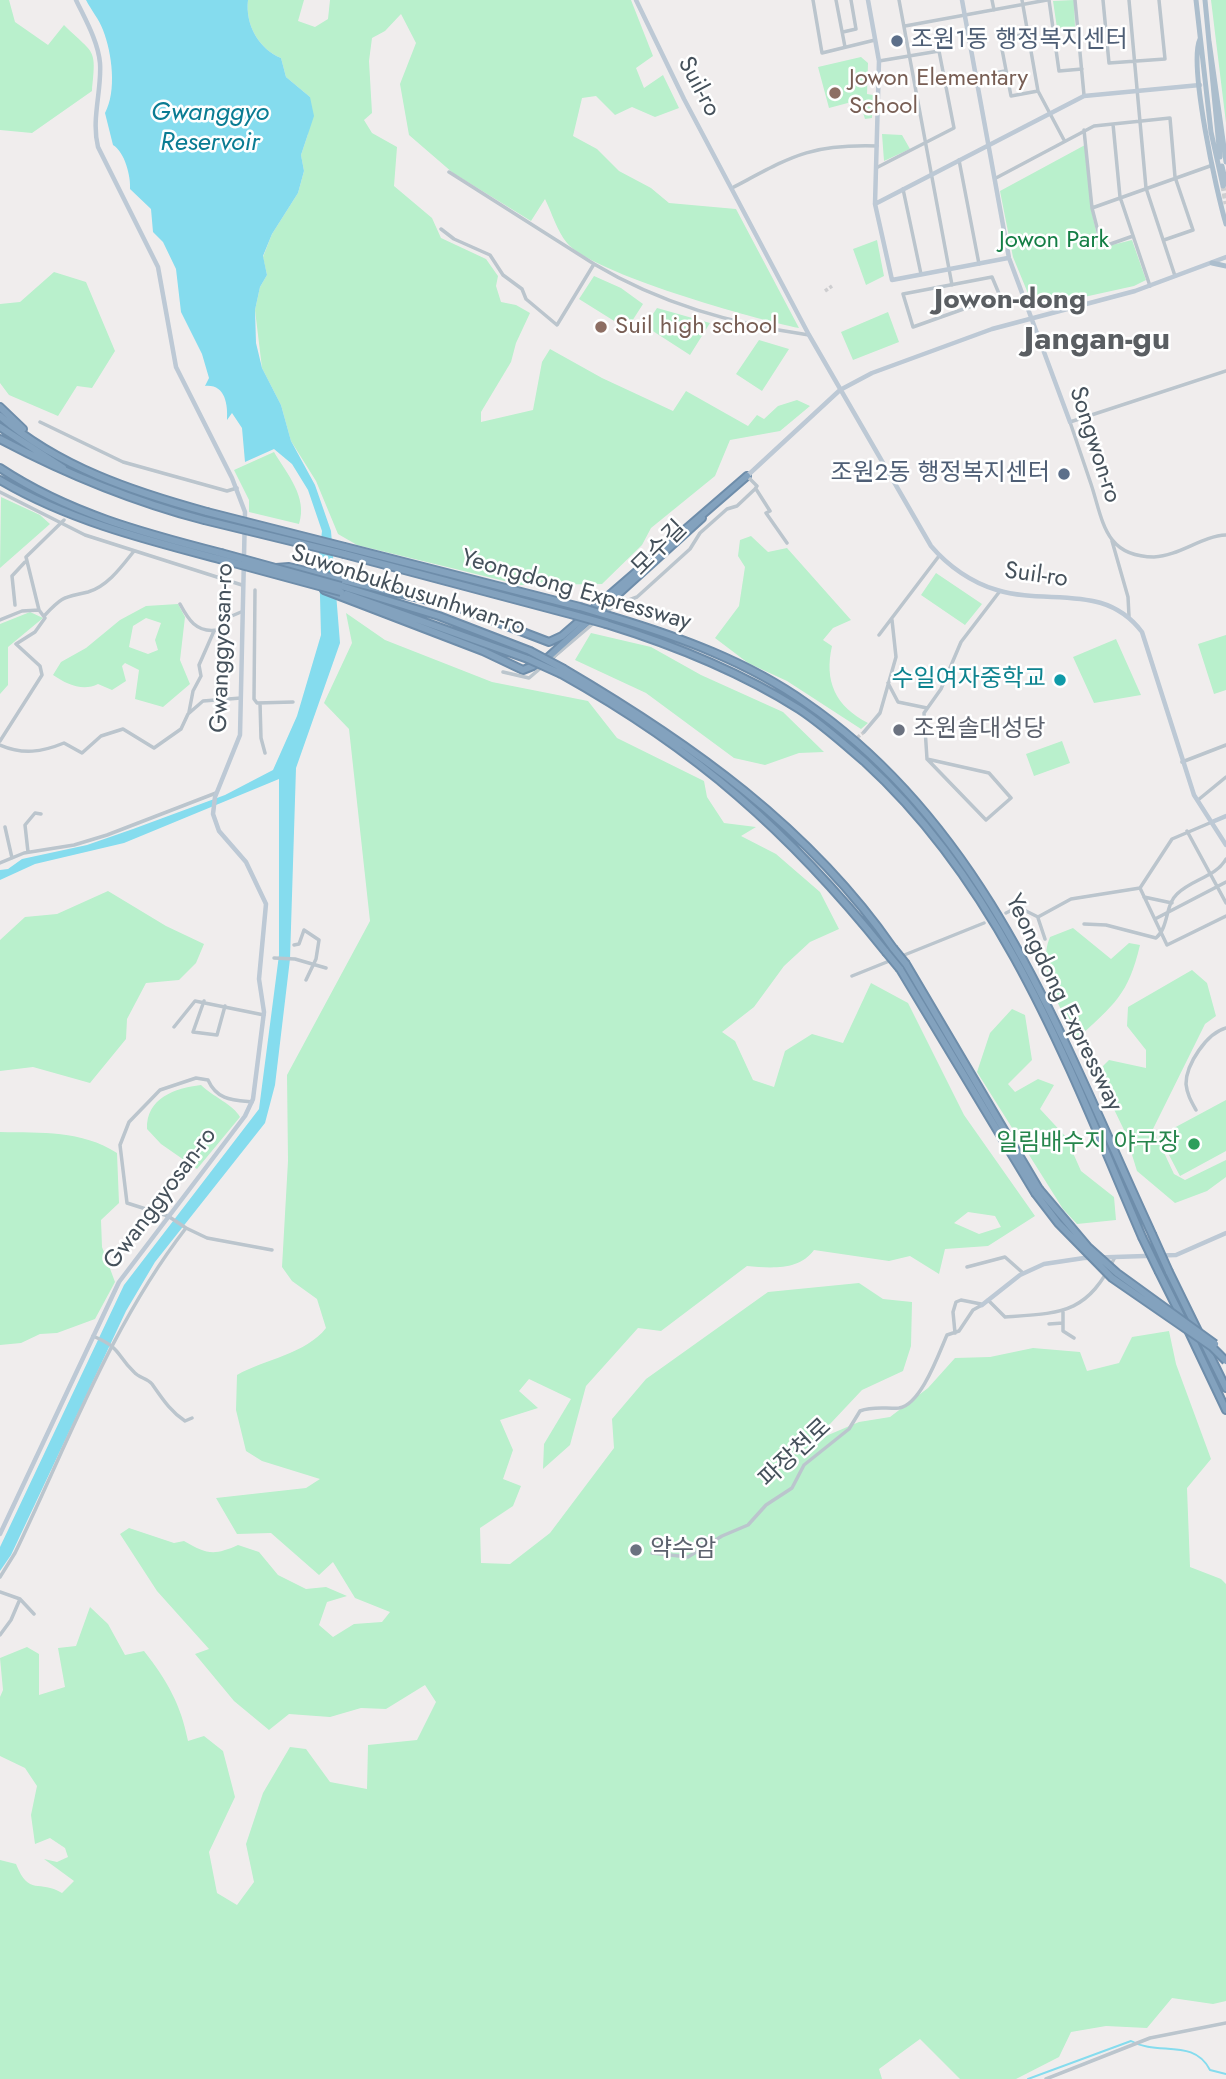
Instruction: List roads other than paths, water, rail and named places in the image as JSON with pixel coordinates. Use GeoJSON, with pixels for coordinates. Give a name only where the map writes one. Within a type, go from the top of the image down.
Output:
{"type":"FeatureCollection","features":[{"type":"Feature","properties":{"kind":"highway","name":"Yeongdong Expressway"},"geometry":{"type":"LineString","coordinates":[[0,407],[34,440]]}},
{"type":"Feature","properties":{"kind":"highway","name":"Yeongdong Expressway"},"geometry":{"type":"LineString","coordinates":[[0,416],[60,457],[114,483],[664,642],[760,686],[811,718],[898,793],[941,842],[1003,933],[1085,1104],[1142,1237],[1226,1410]]}},
{"type":"Feature","properties":{"kind":"highway","name":"Yeongdong Expressway"},"geometry":{"type":"LineString","coordinates":[[0,427],[66,470],[112,492]]}},
{"type":"Feature","properties":{"kind":"highway","name":"Yeongdong Expressway"},"geometry":{"type":"LineString","coordinates":[[0,439],[53,467],[112,492],[204,520],[580,607],[666,633],[729,659],[807,703],[903,786],[949,839],[1009,930],[1226,1388]]}},
{"type":"Feature","properties":{"kind":"highway","name":"Suwonbukbusunhwan-ro"},"geometry":{"type":"LineString","coordinates":[[0,468],[42,493],[129,529],[302,580],[341,588]]}},
{"type":"Feature","properties":{"kind":"highway"},"geometry":{"type":"LineString","coordinates":[[341,588],[523,670],[538,666],[747,476]]}},
{"type":"Feature","properties":{"kind":"highway"},"geometry":{"type":"LineString","coordinates":[[341,588],[460,608],[549,642],[562,636],[747,476]]}},
{"type":"Feature","properties":{"kind":"highway","name":"Suwonbukbusunhwan-ro"},"geometry":{"type":"LineString","coordinates":[[1,481],[29,497],[129,535],[276,568],[439,617],[563,671],[667,732],[759,803],[822,860],[859,902],[1037,1191],[1067,1232],[1112,1278],[1202,1340],[1226,1361]]}},
{"type":"Feature","properties":{"kind":"highway","name":"Suwonbukbusunhwan-ro"},"geometry":{"type":"LineString","coordinates":[[563,671],[655,729],[726,784],[815,868],[889,950],[906,964],[1037,1191],[1088,1247],[1117,1273],[1176,1314],[1226,1355]]}},
{"type":"Feature","properties":{"kind":"main road"},"geometry":{"type":"LineString","coordinates":[[1196,0],[1211,132],[1224,185]]}},
{"type":"Feature","properties":{"kind":"main road"},"geometry":{"type":"LineString","coordinates":[[1205,0],[1226,162]]}},
{"type":"Feature","properties":{"kind":"main road"},"geometry":{"type":"LineString","coordinates":[[1200,39],[1200,85],[1210,166],[1226,224]]}},
{"type":"Feature","properties":{"kind":"main road"},"geometry":{"type":"LineString","coordinates":[[1209,40],[1207,44],[1216,134],[1224,185]]}},
{"type":"Feature","properties":{"kind":"main road"},"geometry":{"type":"LineString","coordinates":[[1212,263],[1226,267]]}},
{"type":"Feature","properties":{"kind":"street","name":"Gwanggyosan-ro"},"geometry":{"type":"LineString","coordinates":[[0,1534],[124,1274],[169,1218],[253,1102],[264,1015],[259,979],[266,904],[246,862],[217,829],[213,809],[216,795],[237,746],[241,698],[240,634],[245,512],[237,488],[176,367],[158,267],[98,147],[100,61],[95,42],[76,0]]}},
{"type":"Feature","properties":{"kind":"street","name":"Suil-ro"},"geometry":{"type":"LineString","coordinates":[[636,0],[684,99],[809,335],[923,535],[939,556],[980,583],[1000,591],[1101,601],[1129,616]]}},
{"type":"Feature","properties":{"kind":"street"},"geometry":{"type":"LineString","coordinates":[[813,0],[822,54],[875,40]]}},
{"type":"Feature","properties":{"kind":"street"},"geometry":{"type":"LineString","coordinates":[[836,0],[845,47]]}},
{"type":"Feature","properties":{"kind":"street"},"geometry":{"type":"LineString","coordinates":[[842,32],[856,29],[851,0]]}},
{"type":"Feature","properties":{"kind":"street"},"geometry":{"type":"LineString","coordinates":[[868,0],[879,61],[875,204],[891,280],[1009,258]]}},
{"type":"Feature","properties":{"kind":"street"},"geometry":{"type":"LineString","coordinates":[[899,0],[952,285]]}},
{"type":"Feature","properties":{"kind":"street","name":"Songwon-ro"},"geometry":{"type":"LineString","coordinates":[[961,0],[1009,258],[1070,422],[1092,487],[1098,517],[1112,541],[1128,597],[1129,616]]}},
{"type":"Feature","properties":{"kind":"street"},"geometry":{"type":"LineString","coordinates":[[992,0],[994,10]]}},
{"type":"Feature","properties":{"kind":"street"},"geometry":{"type":"LineString","coordinates":[[905,26],[994,10],[1022,2],[1048,0],[1059,71],[1082,69]]}},
{"type":"Feature","properties":{"kind":"street"},"geometry":{"type":"LineString","coordinates":[[1074,0],[1084,96]]}},
{"type":"Feature","properties":{"kind":"street"},"geometry":{"type":"LineString","coordinates":[[1103,0],[1109,63],[1165,59],[1159,0]]}},
{"type":"Feature","properties":{"kind":"street"},"geometry":{"type":"LineString","coordinates":[[1129,0],[1146,188],[1176,277]]}},
{"type":"Feature","properties":{"kind":"street"},"geometry":{"type":"LineString","coordinates":[[1022,2],[1038,91],[1065,140]]}},
{"type":"Feature","properties":{"kind":"street"},"geometry":{"type":"LineString","coordinates":[[1028,33],[1000,38],[1005,71],[1011,96],[1038,91]]}},
{"type":"Feature","properties":{"kind":"street"},"geometry":{"type":"LineString","coordinates":[[876,168],[954,128],[939,51],[879,61]]}},
{"type":"Feature","properties":{"kind":"street"},"geometry":{"type":"LineString","coordinates":[[945,83],[1005,71]]}},
{"type":"Feature","properties":{"kind":"street"},"geometry":{"type":"LineString","coordinates":[[875,204],[1084,96],[1200,85]]}},
{"type":"Feature","properties":{"kind":"street"},"geometry":{"type":"LineString","coordinates":[[996,178],[1094,125],[1170,118],[1175,177],[1193,230],[1164,240]]}},
{"type":"Feature","properties":{"kind":"street"},"geometry":{"type":"LineString","coordinates":[[1113,124],[1120,197],[1150,286]]}},
{"type":"Feature","properties":{"kind":"street"},"geometry":{"type":"LineString","coordinates":[[1084,130],[1092,208],[1102,247],[1133,236]]}},
{"type":"Feature","properties":{"kind":"street"},"geometry":{"type":"LineString","coordinates":[[732,188],[810,150],[836,145],[877,146]]}},
{"type":"Feature","properties":{"kind":"street"},"geometry":{"type":"LineString","coordinates":[[959,160],[979,264]]}},
{"type":"Feature","properties":{"kind":"street"},"geometry":{"type":"LineString","coordinates":[[1092,208],[1210,166]]}},
{"type":"Feature","properties":{"kind":"street"},"geometry":{"type":"LineString","coordinates":[[449,172],[594,264],[659,299],[759,327],[809,335]]}},
{"type":"Feature","properties":{"kind":"street"},"geometry":{"type":"LineString","coordinates":[[903,189],[921,274]]}},
{"type":"Feature","properties":{"kind":"street"},"geometry":{"type":"LineString","coordinates":[[441,229],[454,239],[491,255],[503,275],[522,289],[526,299],[557,325],[594,264]]}},
{"type":"Feature","properties":{"kind":"street"},"geometry":{"type":"LineString","coordinates":[[787,543],[766,513],[770,511],[747,476],[840,390],[881,370],[1032,317],[1150,286],[1226,257]]}},
{"type":"Feature","properties":{"kind":"street"},"geometry":{"type":"LineString","coordinates":[[992,276],[1000,296],[913,327],[903,294],[952,285],[992,276]]}},
{"type":"Feature","properties":{"kind":"street"},"geometry":{"type":"LineString","coordinates":[[1070,422],[1226,370]]}},
{"type":"Feature","properties":{"kind":"street"},"geometry":{"type":"LineString","coordinates":[[40,422],[102,454],[152,473],[228,491],[237,488]]}},
{"type":"Feature","properties":{"kind":"street","name":"모수길"},"geometry":{"type":"LineString","coordinates":[[503,672],[523,679],[539,671],[615,605],[637,597],[690,549],[700,533],[755,489]]}},
{"type":"Feature","properties":{"kind":"street"},"geometry":{"type":"LineString","coordinates":[[0,492],[61,524],[134,551],[242,585]]}},
{"type":"Feature","properties":{"kind":"street"},"geometry":{"type":"LineString","coordinates":[[15,605],[12,576],[34,548],[64,520]]}},
{"type":"Feature","properties":{"kind":"street"},"geometry":{"type":"LineString","coordinates":[[1112,541],[1127,552],[1155,557],[1226,535]]}},
{"type":"Feature","properties":{"kind":"street"},"geometry":{"type":"LineString","coordinates":[[134,551],[112,577],[88,592],[66,596],[45,616],[35,632],[16,644],[40,667],[42,675],[0,743],[25,752],[48,750],[64,743],[82,753],[101,736],[123,729],[154,748],[181,729],[189,712],[193,691],[201,676],[200,665],[214,631],[228,618],[241,612]]}},
{"type":"Feature","properties":{"kind":"street"},"geometry":{"type":"LineString","coordinates":[[879,635],[939,556]]}},
{"type":"Feature","properties":{"kind":"street"},"geometry":{"type":"LineString","coordinates":[[25,562],[39,610],[45,616]]}},
{"type":"Feature","properties":{"kind":"street"},"geometry":{"type":"LineString","coordinates":[[255,590],[254,699],[260,703],[293,702]]}},
{"type":"Feature","properties":{"kind":"street"},"geometry":{"type":"LineString","coordinates":[[928,759],[989,773],[1011,799],[986,820],[928,759],[924,713],[941,689],[961,642],[1000,591]]}},
{"type":"Feature","properties":{"kind":"street"},"geometry":{"type":"LineString","coordinates":[[180,604],[191,623],[214,631]]}},
{"type":"Feature","properties":{"kind":"street"},"geometry":{"type":"LineString","coordinates":[[0,620],[22,611],[39,610]]}},
{"type":"Feature","properties":{"kind":"street"},"geometry":{"type":"LineString","coordinates":[[1129,616],[1142,632],[1173,720],[1182,762],[1198,800],[1226,845]]}},
{"type":"Feature","properties":{"kind":"street"},"geometry":{"type":"LineString","coordinates":[[864,732],[880,713],[896,657],[892,620]]}},
{"type":"Feature","properties":{"kind":"street"},"geometry":{"type":"LineString","coordinates":[[240,634],[254,634]]}},
{"type":"Feature","properties":{"kind":"street"},"geometry":{"type":"LineString","coordinates":[[887,681],[898,702],[928,708]]}},
{"type":"Feature","properties":{"kind":"street"},"geometry":{"type":"LineString","coordinates":[[189,712],[203,701],[241,698]]}},
{"type":"Feature","properties":{"kind":"street"},"geometry":{"type":"LineString","coordinates":[[260,703],[261,738],[265,753]]}},
{"type":"Feature","properties":{"kind":"street"},"geometry":{"type":"LineString","coordinates":[[1182,762],[1226,744]]}},
{"type":"Feature","properties":{"kind":"street"},"geometry":{"type":"LineString","coordinates":[[1198,800],[1226,777]]}},
{"type":"Feature","properties":{"kind":"street"},"geometry":{"type":"LineString","coordinates":[[0,863],[29,852],[74,845],[100,837],[216,795]]}},
{"type":"Feature","properties":{"kind":"street"},"geometry":{"type":"LineString","coordinates":[[29,852],[25,825],[35,813],[41,814]]}},
{"type":"Feature","properties":{"kind":"street"},"geometry":{"type":"LineString","coordinates":[[1038,917],[1071,900],[1140,888],[1172,839],[1226,816]]}},
{"type":"Feature","properties":{"kind":"street"},"geometry":{"type":"LineString","coordinates":[[5,827],[12,858]]}},
{"type":"Feature","properties":{"kind":"street"},"geometry":{"type":"LineString","coordinates":[[1187,831],[1226,903]]}},
{"type":"Feature","properties":{"kind":"street"},"geometry":{"type":"LineString","coordinates":[[1084,924],[1106,925],[1156,938],[1161,933],[1172,903],[1181,891],[1222,868],[1226,859]]}},
{"type":"Feature","properties":{"kind":"street"},"geometry":{"type":"LineString","coordinates":[[1155,919],[1226,882]]}},
{"type":"Feature","properties":{"kind":"street"},"geometry":{"type":"LineString","coordinates":[[1140,888],[1167,945],[1226,916]]}},
{"type":"Feature","properties":{"kind":"street"},"geometry":{"type":"LineString","coordinates":[[1144,897],[1172,903]]}},
{"type":"Feature","properties":{"kind":"street"},"geometry":{"type":"LineString","coordinates":[[1006,913],[1018,907],[1038,917],[1045,939]]}},
{"type":"Feature","properties":{"kind":"street"},"geometry":{"type":"LineString","coordinates":[[852,976],[984,923]]}},
{"type":"Feature","properties":{"kind":"street"},"geometry":{"type":"LineString","coordinates":[[294,944],[299,944],[304,930],[318,937],[319,947],[306,980]]}},
{"type":"Feature","properties":{"kind":"street"},"geometry":{"type":"LineString","coordinates":[[275,958],[293,959],[326,968]]}},
{"type":"Feature","properties":{"kind":"street"},"geometry":{"type":"LineString","coordinates":[[174,1027],[190,1004],[204,1001],[264,1015]]}},
{"type":"Feature","properties":{"kind":"street"},"geometry":{"type":"LineString","coordinates":[[204,1001],[193,1032],[216,1037],[225,1006]]}},
{"type":"Feature","properties":{"kind":"street"},"geometry":{"type":"LineString","coordinates":[[1196,1110],[1188,1095],[1186,1079],[1211,1034],[1226,1028]]}},
{"type":"Feature","properties":{"kind":"street"},"geometry":{"type":"LineString","coordinates":[[253,1102],[224,1098],[213,1092],[208,1080],[196,1079],[160,1090],[129,1122],[120,1145],[125,1199],[129,1206],[169,1218],[207,1238],[272,1250]]}},
{"type":"Feature","properties":{"kind":"street"},"geometry":{"type":"LineString","coordinates":[[0,1577],[25,1532],[140,1292],[185,1227]]}},
{"type":"Feature","properties":{"kind":"street"},"geometry":{"type":"LineString","coordinates":[[955,1333],[973,1310],[1023,1273],[1056,1260],[1176,1255],[1226,1233]]}},
{"type":"Feature","properties":{"kind":"street"},"geometry":{"type":"LineString","coordinates":[[967,1267],[1005,1257],[1023,1273]]}},
{"type":"Feature","properties":{"kind":"street"},"geometry":{"type":"LineString","coordinates":[[988,1300],[1005,1317],[1063,1312],[1099,1288],[1115,1257]]}},
{"type":"Feature","properties":{"kind":"street","name":"파장천로"},"geometry":{"type":"LineString","coordinates":[[652,1553],[688,1557],[722,1536],[748,1525],[766,1506],[792,1488],[804,1465],[849,1429],[860,1411],[899,1408],[910,1403],[926,1380],[947,1335],[955,1333],[953,1312],[956,1302],[961,1300],[982,1305]]}},
{"type":"Feature","properties":{"kind":"street"},"geometry":{"type":"LineString","coordinates":[[1063,1312],[1064,1333],[1074,1338]]}},
{"type":"Feature","properties":{"kind":"street"},"geometry":{"type":"LineString","coordinates":[[1049,1324],[1063,1323]]}},
{"type":"Feature","properties":{"kind":"street"},"geometry":{"type":"LineString","coordinates":[[95,1337],[113,1345],[133,1372],[154,1386],[158,1397],[181,1418],[185,1421],[192,1418]]}},
{"type":"Feature","properties":{"kind":"street"},"geometry":{"type":"LineString","coordinates":[[0,1592],[20,1599],[34,1614]]}},
{"type":"Feature","properties":{"kind":"street"},"geometry":{"type":"LineString","coordinates":[[0,1634],[11,1620],[20,1599]]}},
{"type":"Feature","properties":{"kind":"street"},"geometry":{"type":"LineString","coordinates":[[1046,2079],[1145,2040],[1226,2023]]}},
{"type":"Feature","properties":{"kind":"water","name":"Gwanggyo Reservoir"},"geometry":{"type":"Polygon","coordinates":[[[86,0],[248,0],[249,18],[255,35],[266,49],[281,58],[286,77],[310,97],[314,116],[301,155],[304,171],[298,193],[272,234],[263,256],[267,275],[260,287],[255,310],[256,343],[262,368],[281,405],[291,441],[315,485],[331,531],[340,643],[296,768],[290,959],[275,1085],[265,1123],[155,1262],[126,1311],[11,1555],[0,1571],[0,1547],[124,1285],[259,1109],[279,955],[279,779],[124,843],[35,864],[0,880],[0,870],[8,869],[22,859],[87,845],[133,829],[225,795],[273,770],[297,716],[321,635],[319,557],[322,531],[308,490],[292,464],[274,449],[245,462],[242,428],[232,413],[227,420],[226,402],[221,392],[212,386],[205,386],[209,378],[202,354],[181,312],[176,269],[163,242],[153,232],[151,209],[130,189],[126,165],[121,153],[113,145],[105,113],[112,83],[109,50],[101,26],[86,0]]]}},
{"type":"Feature","properties":{"kind":"waterway"},"geometry":{"type":"LineString","coordinates":[[1028,2079],[1131,2041],[1195,2054],[1210,2070],[1226,2074]]}},
{"type":"Feature","properties":{"kind":"tunnel"},"geometry":{"type":"LineString","coordinates":[[1223,186],[1226,204]]}},
{"type":"Feature","properties":{"kind":"tunnel"},"geometry":{"type":"LineString","coordinates":[[825,291],[832,286]]}},
{"type":"Feature","properties":{"kind":"tunnel"},"geometry":{"type":"LineString","coordinates":[[853,741],[864,732]]}},
{"type":"Feature","properties":{"kind":"place","name":"조원1동 행정복지센터"},"geometry":{"type":"Point","coordinates":[897,41]}},
{"type":"Feature","properties":{"kind":"place","name":"Jowon Elementary School"},"geometry":{"type":"Point","coordinates":[835,93]}},
{"type":"Feature","properties":{"kind":"place","name":"Suil high school"},"geometry":{"type":"Point","coordinates":[601,327]}},
{"type":"Feature","properties":{"kind":"place","name":"조원2동 행정복지센터"},"geometry":{"type":"Point","coordinates":[1064,474]}},
{"type":"Feature","properties":{"kind":"place","name":"수일여자중학교"},"geometry":{"type":"Point","coordinates":[1060,680]}},
{"type":"Feature","properties":{"kind":"place","name":"조원솔대성당"},"geometry":{"type":"Point","coordinates":[899,730]}},
{"type":"Feature","properties":{"kind":"place","name":"일림배수지 야구장"},"geometry":{"type":"Point","coordinates":[1194,1144]}},
{"type":"Feature","properties":{"kind":"place","name":"약수암"},"geometry":{"type":"Point","coordinates":[636,1550]}},
{"type":"Feature","properties":{"kind":"district","name":"Jowon-dong"},"geometry":{"type":"Point","coordinates":[1010,301]}},
{"type":"Feature","properties":{"kind":"district","name":"Jangan-gu"},"geometry":{"type":"Point","coordinates":[1097,341]}},
{"type":"Feature","properties":{"kind":"park label","name":"Jowon Park"},"geometry":{"type":"Point","coordinates":[1054,241]}}]}
